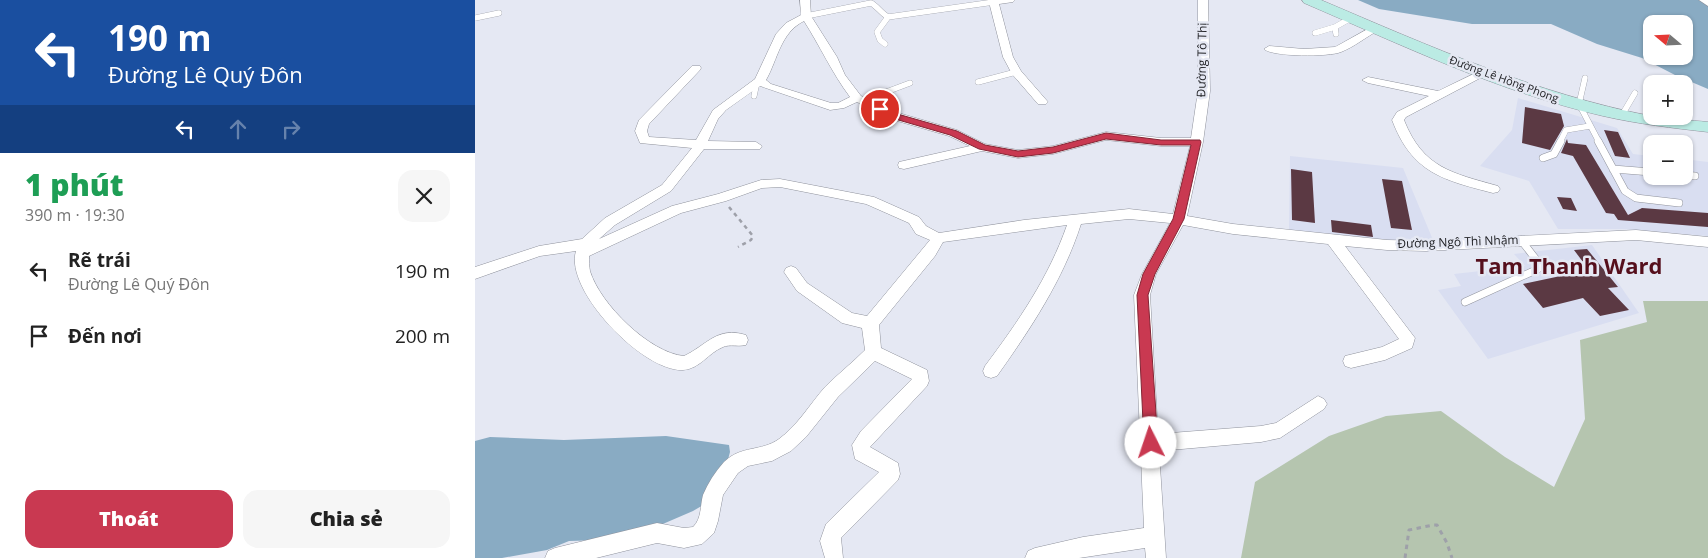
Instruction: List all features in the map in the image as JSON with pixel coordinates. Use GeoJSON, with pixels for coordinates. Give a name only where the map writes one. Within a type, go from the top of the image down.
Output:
{"type":"FeatureCollection","features":[{"type":"Feature","properties":{"kind":"street"},"geometry":{"type":"LineString","coordinates":[[805,0],[806,16],[832,57],[840,76],[860,99],[898,117],[953,133],[982,147],[1003,152],[1031,154],[1106,136],[1161,142],[1197,142]]}},
{"type":"Feature","properties":{"kind":"street"},"geometry":{"type":"LineString","coordinates":[[1010,0],[994,2],[1008,57],[1016,72],[1042,102]]}},
{"type":"Feature","properties":{"kind":"street","name":"Đường Tô Thị"},"geometry":{"type":"LineString","coordinates":[[1156,558],[1143,295],[1149,274],[1179,219],[1197,142],[1204,91],[1203,0]]}},
{"type":"Feature","properties":{"kind":"street","name":"Đường Lê Hồng Phong"},"geometry":{"type":"LineString","coordinates":[[1309,0],[1482,74],[1579,104],[1622,115],[1669,124],[1708,127]]}},
{"type":"Feature","properties":{"kind":"street"},"geometry":{"type":"LineString","coordinates":[[1704,0],[1708,3]]}},
{"type":"Feature","properties":{"kind":"street"},"geometry":{"type":"LineString","coordinates":[[740,340],[724,338],[717,340],[695,359],[686,362],[677,362],[644,346],[625,332],[591,289],[582,268],[584,248],[601,229],[668,187],[700,144],[716,113],[725,104],[759,82],[783,31],[791,22],[806,16]]}},
{"type":"Feature","properties":{"kind":"street"},"geometry":{"type":"LineString","coordinates":[[1269,49],[1304,52],[1337,50],[1375,28]]}},
{"type":"Feature","properties":{"kind":"street"},"geometry":{"type":"LineString","coordinates":[[643,140],[641,131],[643,123],[696,68]]}},
{"type":"Feature","properties":{"kind":"street"},"geometry":{"type":"LineString","coordinates":[[1482,74],[1401,115],[1398,120],[1408,140],[1424,162],[1441,173],[1493,189]]}},
{"type":"Feature","properties":{"kind":"street"},"geometry":{"type":"LineString","coordinates":[[1368,80],[1440,95]]}},
{"type":"Feature","properties":{"kind":"street"},"geometry":{"type":"LineString","coordinates":[[759,82],[830,107],[840,106],[860,99]]}},
{"type":"Feature","properties":{"kind":"street"},"geometry":{"type":"LineString","coordinates":[[627,139],[733,147],[756,146]]}},
{"type":"Feature","properties":{"kind":"street"},"geometry":{"type":"LineString","coordinates":[[904,166],[982,147]]}},
{"type":"Feature","properties":{"kind":"street"},"geometry":{"type":"LineString","coordinates":[[475,273],[539,252],[584,248],[677,209],[721,198],[753,186],[780,183],[869,200],[914,220],[921,230],[938,238],[930,252],[871,323],[873,352]]}},
{"type":"Feature","properties":{"kind":"street","name":"Đường Ngô Thì Nhậm"},"geometry":{"type":"LineString","coordinates":[[938,238],[1076,219],[1129,214],[1179,219],[1233,229],[1333,241],[1426,246],[1636,235],[1708,242]]}},
{"type":"Feature","properties":{"kind":"street"},"geometry":{"type":"LineString","coordinates":[[991,372],[1028,317],[1065,251],[1076,219]]}},
{"type":"Feature","properties":{"kind":"street"},"geometry":{"type":"LineString","coordinates":[[1333,241],[1407,338],[1406,343],[1398,348],[1351,361]]}},
{"type":"Feature","properties":{"kind":"street"},"geometry":{"type":"LineString","coordinates":[[791,272],[802,287],[848,319],[871,323]]}},
{"type":"Feature","properties":{"kind":"street"},"geometry":{"type":"LineString","coordinates":[[834,556],[829,545],[829,537],[833,531],[891,474],[891,469],[862,453],[861,445],[921,381],[921,375],[873,352]]}},
{"type":"Feature","properties":{"kind":"street"},"geometry":{"type":"LineString","coordinates":[[555,558],[657,533],[682,538],[693,538],[699,535],[707,525],[713,495],[725,475],[736,462],[755,454],[767,454],[788,442],[832,392],[873,352]]}},
{"type":"Feature","properties":{"kind":"street"},"geometry":{"type":"LineString","coordinates":[[1151,443],[1261,434],[1280,430],[1318,404]]}},
{"type":"Feature","properties":{"kind":"street"},"geometry":{"type":"LineString","coordinates":[[1035,558],[1080,552],[1155,537]]}},
{"type":"Feature","properties":{"kind":"lane"},"geometry":{"type":"LineString","coordinates":[[806,16],[871,3],[875,4],[878,11],[888,17],[973,2],[994,2]]}},
{"type":"Feature","properties":{"kind":"lane"},"geometry":{"type":"LineString","coordinates":[[475,18],[499,13]]}},
{"type":"Feature","properties":{"kind":"lane"},"geometry":{"type":"LineString","coordinates":[[885,44],[880,40],[877,32],[888,17]]}},
{"type":"Feature","properties":{"kind":"lane"},"geometry":{"type":"LineString","coordinates":[[1315,33],[1335,27],[1351,18]]}},
{"type":"Feature","properties":{"kind":"lane"},"geometry":{"type":"LineString","coordinates":[[1335,27],[1336,34]]}},
{"type":"Feature","properties":{"kind":"lane"},"geometry":{"type":"LineString","coordinates":[[978,82],[1016,72]]}},
{"type":"Feature","properties":{"kind":"lane"},"geometry":{"type":"LineString","coordinates":[[1585,78],[1579,104],[1613,169],[1630,195],[1636,198],[1679,203]]}},
{"type":"Feature","properties":{"kind":"lane"},"geometry":{"type":"LineString","coordinates":[[754,96],[759,82]]}},
{"type":"Feature","properties":{"kind":"lane"},"geometry":{"type":"LineString","coordinates":[[860,99],[910,83]]}},
{"type":"Feature","properties":{"kind":"lane"},"geometry":{"type":"LineString","coordinates":[[1622,115],[1635,93]]}},
{"type":"Feature","properties":{"kind":"lane"},"geometry":{"type":"LineString","coordinates":[[1543,158],[1553,156],[1558,151],[1561,138],[1566,130],[1590,126]]}},
{"type":"Feature","properties":{"kind":"lane"},"geometry":{"type":"LineString","coordinates":[[1613,169],[1643,171]]}},
{"type":"Feature","properties":{"kind":"lane"},"geometry":{"type":"LineString","coordinates":[[1465,302],[1538,269],[1539,262],[1521,240]]}},
{"type":"Feature","properties":{"kind":"path"},"geometry":{"type":"LineString","coordinates":[[721,198],[753,236],[751,240],[738,247]]}},
{"type":"Feature","properties":{"kind":"path"},"geometry":{"type":"LineString","coordinates":[[1405,558],[1409,530],[1417,530],[1427,524],[1437,525],[1447,543],[1452,558]]}},
{"type":"Feature","properties":{"kind":"shaded area"},"geometry":{"type":"Polygon","coordinates":[[[1518,98],[1617,128],[1633,154],[1643,155],[1643,185],[1693,185],[1693,160],[1708,162],[1708,236],[1623,229],[1558,229],[1529,181],[1480,166],[1512,130],[1518,98]]]}},
{"type":"Feature","properties":{"kind":"shaded area"},"geometry":{"type":"Polygon","coordinates":[[[1290,156],[1403,168],[1433,240],[1390,240],[1289,230],[1290,156]]]}},
{"type":"Feature","properties":{"kind":"shaded area"},"geometry":{"type":"Polygon","coordinates":[[[1592,245],[1639,313],[1488,359],[1438,290],[1461,286],[1454,274],[1525,266],[1514,254],[1592,245]]]}},
{"type":"Feature","properties":{"kind":"green space"},"geometry":{"type":"Polygon","coordinates":[[[1643,301],[1708,301],[1708,558],[1241,558],[1255,482],[1329,436],[1386,416],[1441,411],[1505,457],[1554,487],[1585,419],[1580,340],[1647,322],[1643,301]]]}},
{"type":"Feature","properties":{"kind":"water"},"geometry":{"type":"Polygon","coordinates":[[[1358,0],[1702,0],[1708,4],[1708,89],[1693,83],[1693,75],[1675,75],[1656,65],[1693,65],[1693,15],[1643,15],[1643,59],[1597,44],[1551,24],[1472,24],[1379,9],[1358,0]]]}},
{"type":"Feature","properties":{"kind":"water"},"geometry":{"type":"Polygon","coordinates":[[[666,436],[729,445],[730,452],[726,467],[710,501],[693,511],[621,542],[602,540],[569,541],[547,550],[502,558],[475,558],[475,441],[490,437],[564,440],[666,436]]]}},
{"type":"Feature","properties":{"kind":"building"},"geometry":{"type":"Polygon","coordinates":[[[1525,107],[1561,114],[1564,126],[1550,150],[1522,143],[1525,107]]]}},
{"type":"Feature","properties":{"kind":"building"},"geometry":{"type":"Polygon","coordinates":[[[1604,130],[1618,132],[1630,158],[1615,156],[1604,130]]]}},
{"type":"Feature","properties":{"kind":"building"},"geometry":{"type":"Polygon","coordinates":[[[1567,139],[1568,143],[1586,145],[1628,215],[1642,208],[1708,213],[1708,227],[1618,220],[1614,214],[1606,213],[1573,156],[1561,153],[1567,139]]]}},
{"type":"Feature","properties":{"kind":"building"},"geometry":{"type":"Polygon","coordinates":[[[1291,169],[1312,172],[1315,223],[1292,220],[1291,169]]]}},
{"type":"Feature","properties":{"kind":"building"},"geometry":{"type":"Polygon","coordinates":[[[1382,179],[1402,181],[1412,230],[1391,228],[1382,179]]]}},
{"type":"Feature","properties":{"kind":"building"},"geometry":{"type":"Polygon","coordinates":[[[1557,197],[1571,198],[1577,211],[1563,209],[1557,197]]]}},
{"type":"Feature","properties":{"kind":"building"},"geometry":{"type":"Polygon","coordinates":[[[1331,220],[1371,225],[1373,237],[1332,232],[1331,220]]]}},
{"type":"Feature","properties":{"kind":"building"},"geometry":{"type":"Polygon","coordinates":[[[1587,249],[1618,287],[1608,288],[1629,310],[1600,316],[1583,298],[1543,308],[1523,284],[1589,270],[1574,250],[1587,249]]]}},
{"type":"Feature","properties":{"kind":"district","name":"Tam Thanh Ward"},"geometry":{"type":"Point","coordinates":[1569,266]}},
{"type":"Feature","properties":{"kind":"route"},"geometry":{"type":"LineString","coordinates":[[880,109],[898,117],[953,133],[982,147],[1018,154],[1053,150],[1106,136],[1118,136],[1142,141],[1197,142],[1179,219],[1149,274],[1143,295],[1151,443]]}}]}
